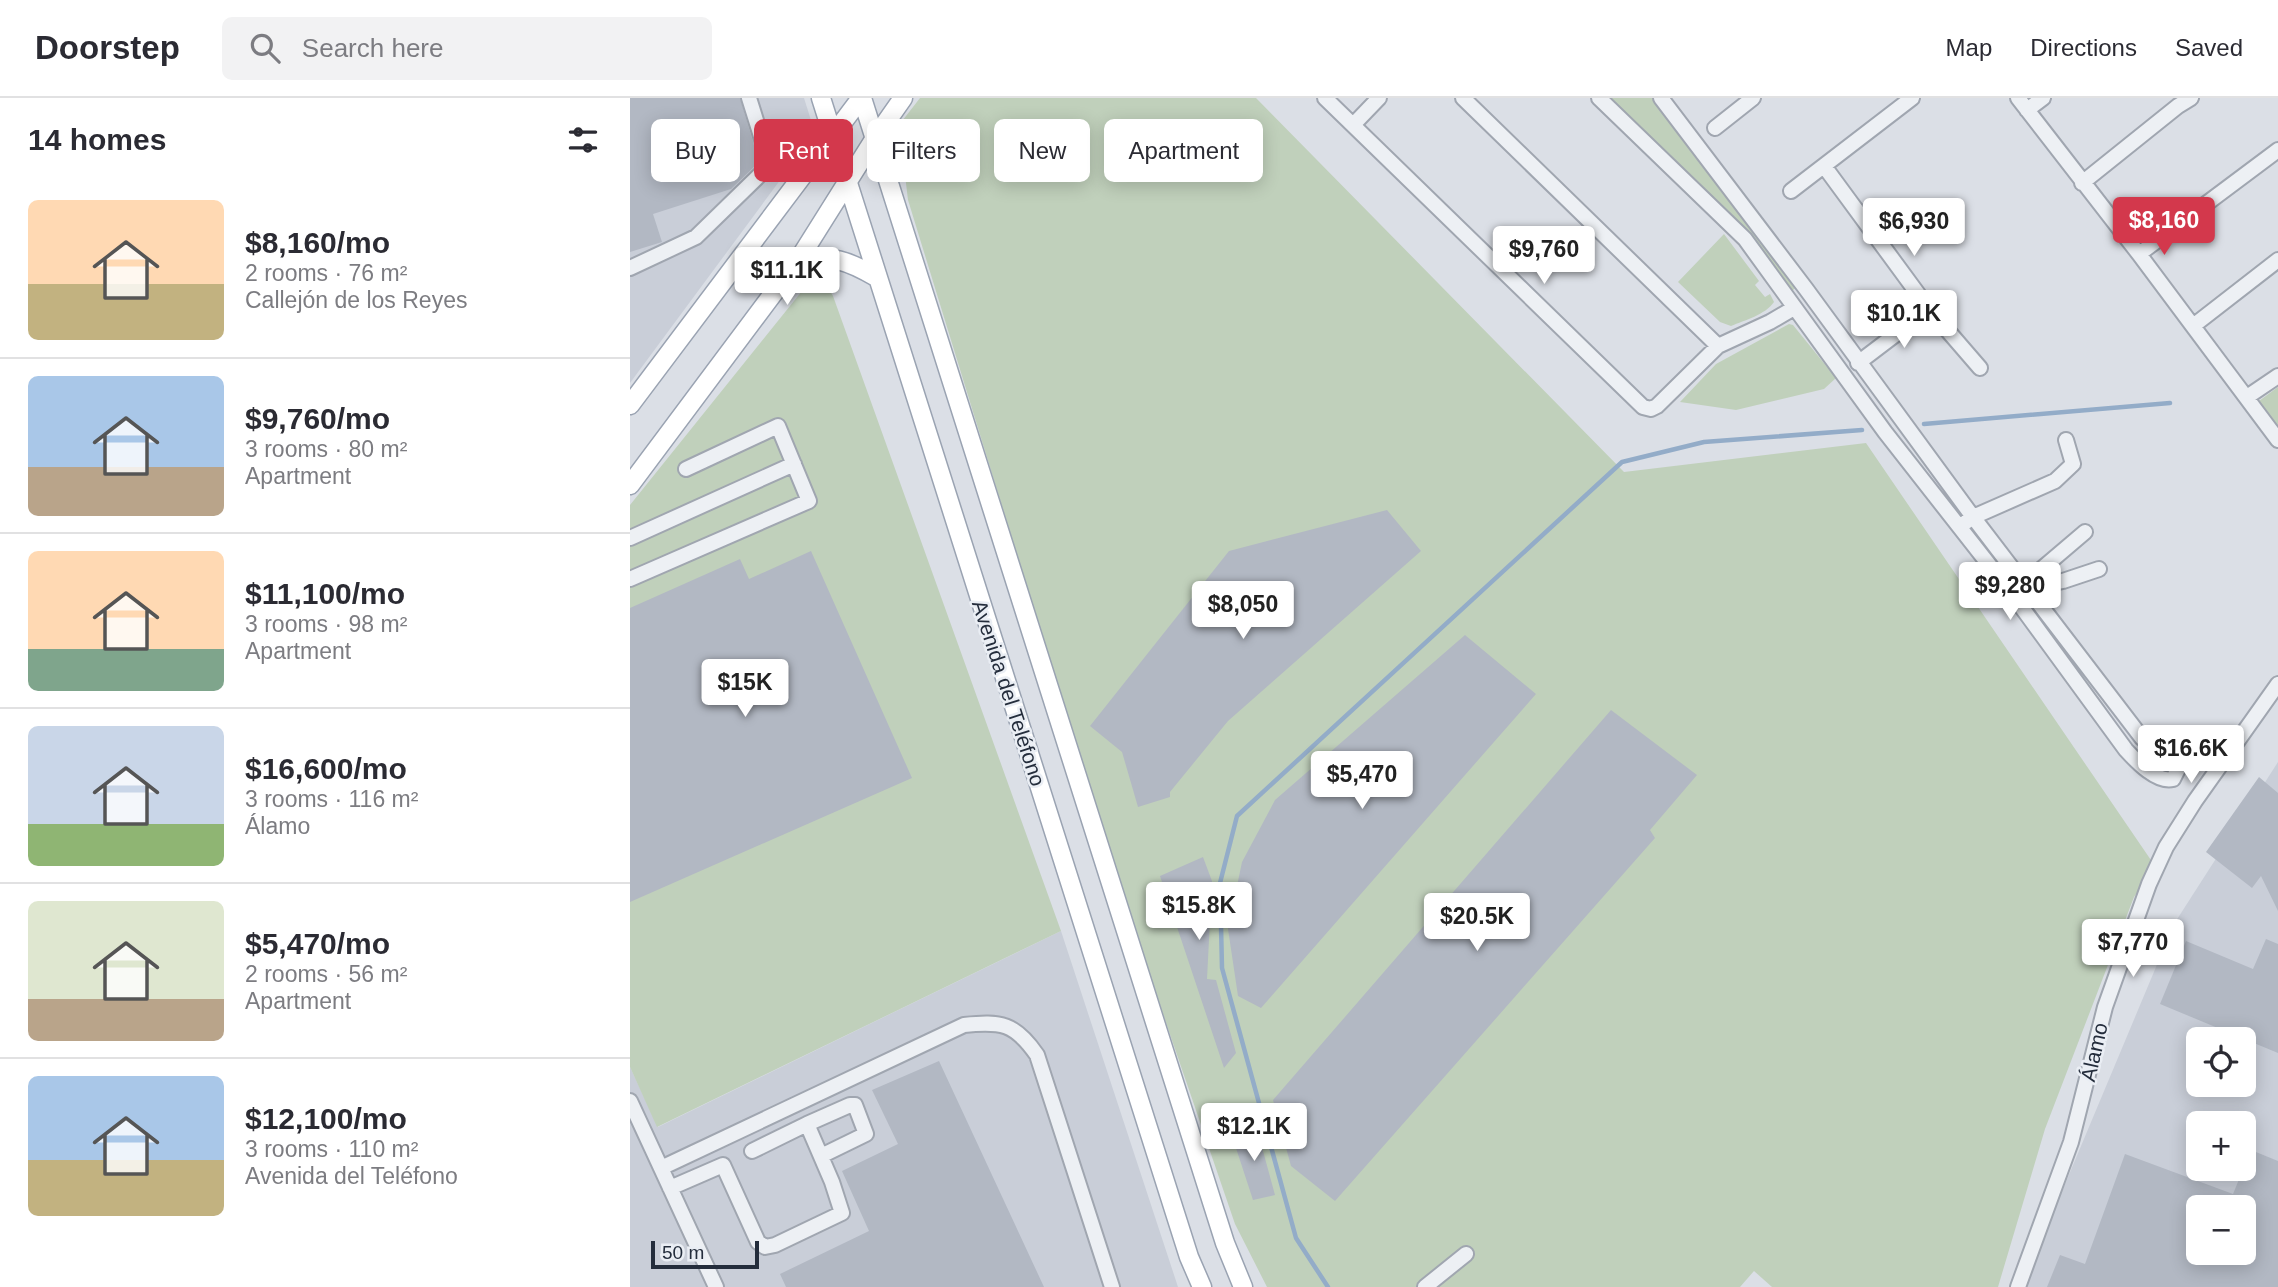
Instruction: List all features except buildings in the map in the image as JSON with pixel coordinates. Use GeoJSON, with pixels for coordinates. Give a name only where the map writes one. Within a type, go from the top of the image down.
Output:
{"type":"FeatureCollection","features":[{"type":"Feature","properties":{"kind":"main road","name":"Avenida del Teléfono"},"geometry":{"type":"LineString","coordinates":[[821,98],[827,119]]}},
{"type":"Feature","properties":{"kind":"main road","name":"Avenida del Teléfono"},"geometry":{"type":"LineString","coordinates":[[861,98],[868,119]]}},
{"type":"Feature","properties":{"kind":"main road"},"geometry":{"type":"LineString","coordinates":[[845,119],[861,98]]}},
{"type":"Feature","properties":{"kind":"main road"},"geometry":{"type":"LineString","coordinates":[[888,119],[903,98]]}},
{"type":"Feature","properties":{"kind":"main road"},"geometry":{"type":"LineString","coordinates":[[630,485],[799,259],[867,152]]}},
{"type":"Feature","properties":{"kind":"main road"},"geometry":{"type":"LineString","coordinates":[[631,401],[797,182]]}},
{"type":"Feature","properties":{"kind":"main road","name":"Avenida del Teléfono"},"geometry":{"type":"LineString","coordinates":[[889,182],[1225,1243],[1243,1287]]}},
{"type":"Feature","properties":{"kind":"main road","name":"Avenida del Teléfono"},"geometry":{"type":"LineString","coordinates":[[848,184],[1185,1244],[1202,1287]]}},
{"type":"Feature","properties":{"kind":"main road"},"geometry":{"type":"LineString","coordinates":[[799,259],[832,257],[856,265],[876,277]]}},
{"type":"Feature","properties":{"kind":"street"},"geometry":{"type":"LineString","coordinates":[[630,268],[696,237],[770,165],[749,98]]}},
{"type":"Feature","properties":{"kind":"street"},"geometry":{"type":"LineString","coordinates":[[1325,98],[1643,407],[1651,409],[1657,406],[1718,346],[1770,322],[1806,289]]}},
{"type":"Feature","properties":{"kind":"street"},"geometry":{"type":"LineString","coordinates":[[1353,125],[1379,98]]}},
{"type":"Feature","properties":{"kind":"street"},"geometry":{"type":"LineString","coordinates":[[1463,98],[1718,346]]}},
{"type":"Feature","properties":{"kind":"street"},"geometry":{"type":"LineString","coordinates":[[1599,98],[1735,227],[1860,399],[2012,594],[2126,750],[2164,780],[2173,779],[2178,769],[2141,738],[2029,581],[1973,517],[1806,289],[1661,98]]}},
{"type":"Feature","properties":{"kind":"street"},"geometry":{"type":"LineString","coordinates":[[1715,128],[1753,98]]}},
{"type":"Feature","properties":{"kind":"street"},"geometry":{"type":"LineString","coordinates":[[1791,191],[1912,98]]}},
{"type":"Feature","properties":{"kind":"street"},"geometry":{"type":"LineString","coordinates":[[2043,98],[2022,104],[2139,254],[2278,440]]}},
{"type":"Feature","properties":{"kind":"street"},"geometry":{"type":"LineString","coordinates":[[2082,183],[2191,98]]}},
{"type":"Feature","properties":{"kind":"street"},"geometry":{"type":"LineString","coordinates":[[2139,254],[2278,150]]}},
{"type":"Feature","properties":{"kind":"street"},"geometry":{"type":"LineString","coordinates":[[1825,166],[1929,309],[1980,369]]}},
{"type":"Feature","properties":{"kind":"street"},"geometry":{"type":"LineString","coordinates":[[2193,326],[2278,260]]}},
{"type":"Feature","properties":{"kind":"street"},"geometry":{"type":"LineString","coordinates":[[1858,363],[1929,309]]}},
{"type":"Feature","properties":{"kind":"street"},"geometry":{"type":"LineString","coordinates":[[2247,397],[2278,376]]}},
{"type":"Feature","properties":{"kind":"street"},"geometry":{"type":"LineString","coordinates":[[1860,399],[1876,387]]}},
{"type":"Feature","properties":{"kind":"street"},"geometry":{"type":"LineString","coordinates":[[630,579],[809,501],[778,426],[686,468]]}},
{"type":"Feature","properties":{"kind":"street"},"geometry":{"type":"LineString","coordinates":[[1959,527],[1973,517],[2055,481],[2073,464],[2066,440]]}},
{"type":"Feature","properties":{"kind":"street"},"geometry":{"type":"LineString","coordinates":[[630,538],[794,464]]}},
{"type":"Feature","properties":{"kind":"street"},"geometry":{"type":"LineString","coordinates":[[2012,594],[2085,532]]}},
{"type":"Feature","properties":{"kind":"street"},"geometry":{"type":"LineString","coordinates":[[2029,581],[2044,585],[2099,569]]}},
{"type":"Feature","properties":{"kind":"street","name":"Álamo"},"geometry":{"type":"LineString","coordinates":[[2018,1287],[2071,1142],[2105,1007],[2149,884],[2166,847],[2278,684]]}},
{"type":"Feature","properties":{"kind":"street"},"geometry":{"type":"LineString","coordinates":[[661,1168],[964,1025],[1003,1025],[1023,1035],[1037,1055],[1112,1287]]}},
{"type":"Feature","properties":{"kind":"street"},"geometry":{"type":"LineString","coordinates":[[630,1101],[716,1287]]}},
{"type":"Feature","properties":{"kind":"street"},"geometry":{"type":"LineString","coordinates":[[752,1151],[850,1105],[857,1108],[866,1134],[821,1156]]}},
{"type":"Feature","properties":{"kind":"street"},"geometry":{"type":"LineString","coordinates":[[670,1188],[723,1165],[758,1242],[765,1247],[775,1245],[842,1213],[807,1124]]}},
{"type":"Feature","properties":{"kind":"street"},"geometry":{"type":"LineString","coordinates":[[1425,1287],[1466,1254]]}},
{"type":"Feature","properties":{"kind":"shaded area"},"geometry":{"type":"Polygon","coordinates":[[[630,98],[804,98],[811,119],[754,119],[754,182],[779,182],[630,383],[630,98]]]}},
{"type":"Feature","properties":{"kind":"shaded area"},"geometry":{"type":"Polygon","coordinates":[[[2278,762],[2278,1287],[2022,1287],[2174,924],[2278,762]]]}},
{"type":"Feature","properties":{"kind":"shaded area"},"geometry":{"type":"Polygon","coordinates":[[[1061,931],[1178,1287],[630,1287],[630,1067],[658,1127],[1061,931]]]}},
{"type":"Feature","properties":{"kind":"green space"},"geometry":{"type":"Polygon","coordinates":[[[920,98],[1256,98],[1624,472],[1866,443],[2155,866],[2134,897],[2045,1129],[1998,1287],[1772,1287],[1754,1271],[1740,1287],[1267,1287],[1235,1224],[1114,871],[908,200],[906,182],[980,182],[980,119],[904,119],[920,98]]]}},
{"type":"Feature","properties":{"kind":"green space"},"geometry":{"type":"Polygon","coordinates":[[[1609,98],[1653,98],[1797,286],[1790,293],[1609,98]]]}},
{"type":"Feature","properties":{"kind":"green space"},"geometry":{"type":"Polygon","coordinates":[[[1724,234],[1759,281],[1755,285],[1765,297],[1770,294],[1774,302],[1760,314],[1731,326],[1720,322],[1678,282],[1724,234]]]}},
{"type":"Feature","properties":{"kind":"green space"},"geometry":{"type":"Polygon","coordinates":[[[815,283],[825,283],[833,296],[1061,931],[657,1127],[630,1067],[630,505],[802,291],[815,283]]]}},
{"type":"Feature","properties":{"kind":"green space"},"geometry":{"type":"Polygon","coordinates":[[[1789,324],[1793,325],[1836,378],[1824,389],[1736,410],[1680,402],[1716,364],[1789,324]]]}},
{"type":"Feature","properties":{"kind":"green space"},"geometry":{"type":"Polygon","coordinates":[[[2278,387],[2278,426],[2259,401],[2278,387]]]}},
{"type":"Feature","properties":{"kind":"waterway"},"geometry":{"type":"LineString","coordinates":[[1924,424],[2170,403]]}},
{"type":"Feature","properties":{"kind":"waterway"},"geometry":{"type":"LineString","coordinates":[[1328,1287],[1296,1238],[1222,968],[1220,883],[1237,816],[1622,462],[1704,442],[1862,430]]}}]}
